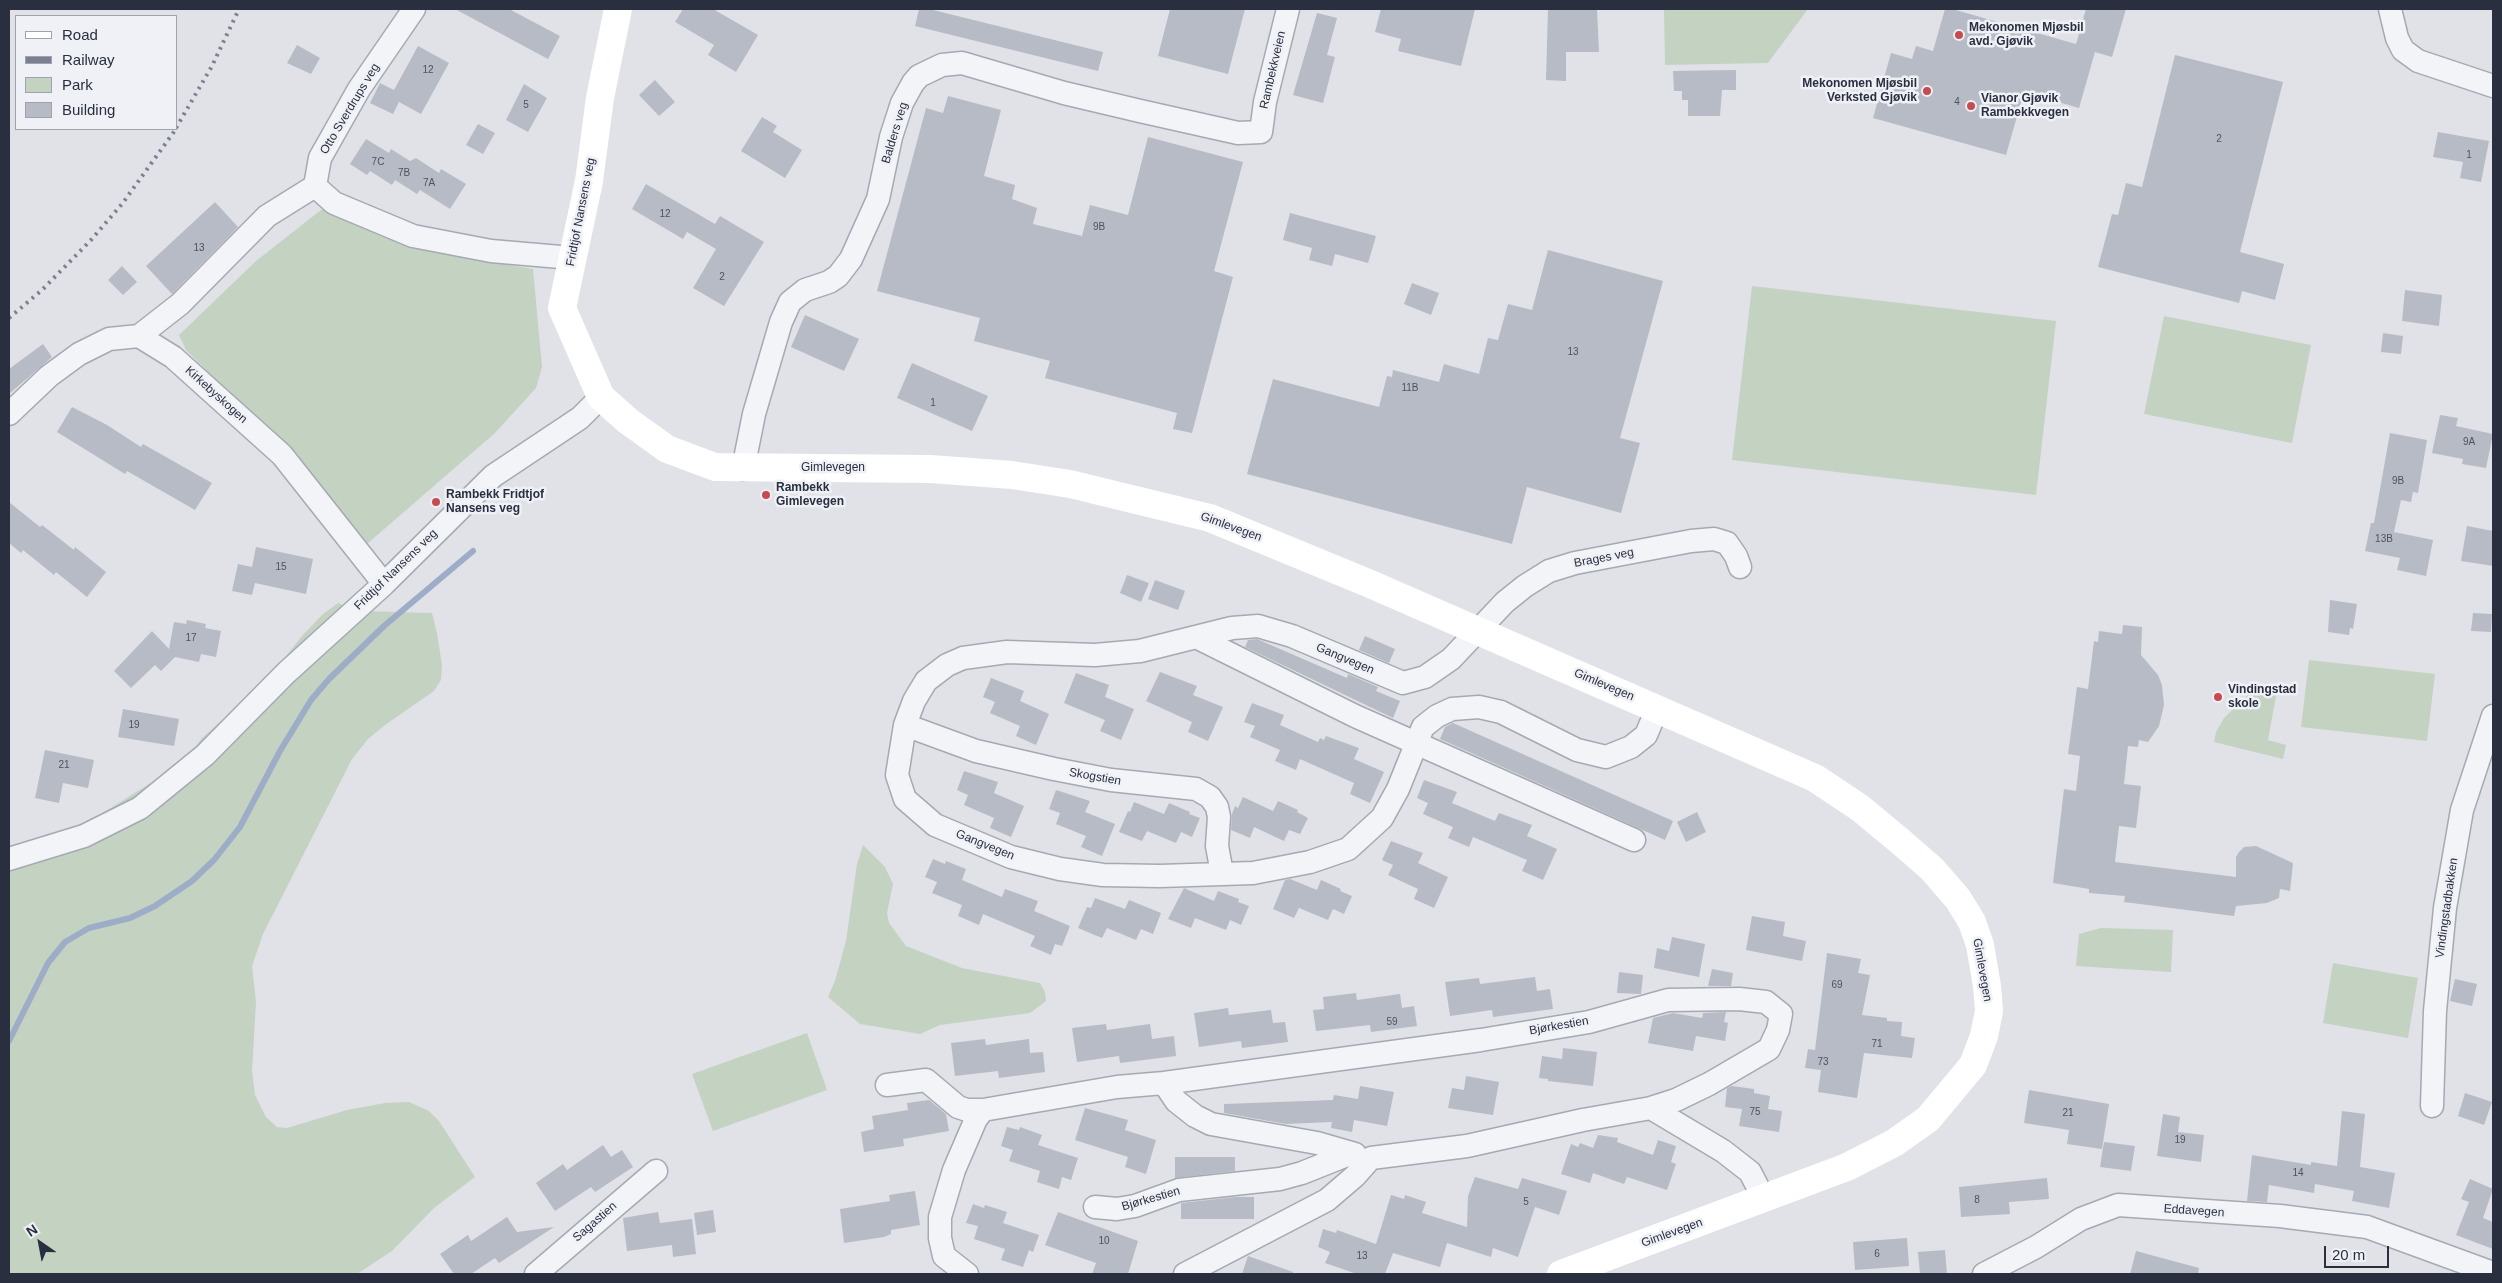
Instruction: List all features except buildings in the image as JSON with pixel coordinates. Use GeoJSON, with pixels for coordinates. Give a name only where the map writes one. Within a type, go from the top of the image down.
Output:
{"type":"FeatureCollection","features":[{"type":"Feature","properties":{"kind":"street","name":"Otto Sverdrups veg"},"geometry":{"type":"LineString","coordinates":[[315,186],[320,158],[359,89],[414,9]]}},
{"type":"Feature","properties":{"kind":"street","name":"Fridtjof Nansens veg"},"geometry":{"type":"LineString","coordinates":[[9,859],[84,836],[140,808],[205,755],[286,673],[384,584],[493,476],[580,418],[601,397],[562,308],[589,182],[600,98],[618,9]]}},
{"type":"Feature","properties":{"kind":"street","name":"Rambekkveien"},"geometry":{"type":"LineString","coordinates":[[1261,132],[1264,102],[1288,9]]}},
{"type":"Feature","properties":{"kind":"street"},"geometry":{"type":"LineString","coordinates":[[2390,9],[2397,38],[2403,50],[2418,61],[2493,86]]}},
{"type":"Feature","properties":{"kind":"street","name":"Balders veg"},"geometry":{"type":"LineString","coordinates":[[743,469],[754,414],[781,322],[790,302],[805,290],[828,282],[838,276],[852,259],[878,200],[891,137],[902,104],[913,83],[927,71],[942,65],[962,63],[1064,93],[1140,111],[1238,133],[1261,132]]}},
{"type":"Feature","properties":{"kind":"street"},"geometry":{"type":"LineString","coordinates":[[9,414],[49,376],[79,354],[109,339],[139,336],[180,304],[267,216],[315,186],[334,203],[413,236],[491,251],[572,258]]}},
{"type":"Feature","properties":{"kind":"street","name":"Kirkebyskogen"},"geometry":{"type":"LineString","coordinates":[[139,336],[173,357],[282,455],[384,584]]}},
{"type":"Feature","properties":{"kind":"street","name":"Gimlevegen"},"geometry":{"type":"LineString","coordinates":[[601,397],[628,421],[667,449],[715,467],[743,469],[930,469],[1012,475],[1070,484],[1149,501],[1210,518],[1282,546],[1815,778],[1860,808],[1932,869],[1958,899],[1972,922],[1980,944],[1988,1003],[1984,1036],[1973,1065],[1934,1112],[1894,1142],[1848,1167],[1561,1274]]}},
{"type":"Feature","properties":{"kind":"street","name":"Brages veg"},"geometry":{"type":"LineString","coordinates":[[1476,631],[1524,586],[1549,571],[1575,563],[1714,539],[1727,543],[1736,556],[1740,567]]}},
{"type":"Feature","properties":{"kind":"street","name":"Gangvegen"},"geometry":{"type":"LineString","coordinates":[[1476,631],[1451,658],[1425,677],[1403,683],[1292,636],[1258,626],[1232,628],[1140,651],[1095,655],[1007,652],[963,658],[947,665],[926,681],[914,701],[905,725],[897,775],[905,799],[935,825],[1011,857],[1060,869],[1103,875],[1160,876],[1253,873],[1310,862],[1348,849],[1382,818],[1398,789],[1423,727],[1437,716],[1452,709],[1479,708],[1501,712],[1577,750],[1606,757],[1632,747],[1646,735],[1657,709]]}},
{"type":"Feature","properties":{"kind":"street"},"geometry":{"type":"LineString","coordinates":[[1198,638],[1355,716],[1634,840]]}},
{"type":"Feature","properties":{"kind":"street","name":"Vindingstadbakken"},"geometry":{"type":"LineString","coordinates":[[2432,1106],[2435,1011],[2445,908],[2462,810],[2493,716]]}},
{"type":"Feature","properties":{"kind":"street","name":"Skogstien"},"geometry":{"type":"LineString","coordinates":[[905,725],[976,751],[1054,769],[1111,780],[1196,789],[1210,796],[1217,807],[1217,846],[1222,873]]}},
{"type":"Feature","properties":{"kind":"street","name":"Bjørkestien"},"geometry":{"type":"LineString","coordinates":[[887,1085],[926,1080],[958,1107],[967,1110],[983,1110],[1117,1087],[1164,1083],[1481,1040],[1589,1022],[1668,1000],[1739,999],[1766,1002],[1781,1014],[1778,1030],[1769,1049],[1709,1084],[1676,1100],[1651,1108],[1583,1120],[1467,1146],[1361,1155],[1280,1179],[1180,1190],[1135,1206],[1117,1209],[1095,1207]]}},
{"type":"Feature","properties":{"kind":"street","name":"Bjørkestien"},"geometry":{"type":"LineString","coordinates":[[1164,1083],[1176,1101],[1195,1116],[1211,1124],[1317,1143],[1361,1155]]}},
{"type":"Feature","properties":{"kind":"street"},"geometry":{"type":"LineString","coordinates":[[1651,1108],[1723,1151],[1750,1172],[1764,1199]]}},
{"type":"Feature","properties":{"kind":"street"},"geometry":{"type":"LineString","coordinates":[[967,1274],[944,1256],[940,1238],[940,1217],[954,1170],[976,1119],[983,1110]]}},
{"type":"Feature","properties":{"kind":"street"},"geometry":{"type":"LineString","coordinates":[[1185,1274],[1327,1200],[1355,1176],[1361,1155]]}},
{"type":"Feature","properties":{"kind":"street","name":"Sagastien"},"geometry":{"type":"LineString","coordinates":[[536,1274],[656,1171]]}},
{"type":"Feature","properties":{"kind":"street","name":"Eddavegen"},"geometry":{"type":"LineString","coordinates":[[1984,1274],[2036,1247],[2081,1219],[2118,1205],[2280,1216],[2367,1227],[2493,1273]]}},
{"type":"Feature","properties":{"kind":"green space"},"geometry":{"type":"Polygon","coordinates":[[[1664,9],[1808,9],[1768,63],[1665,65],[1664,9]]]}},
{"type":"Feature","properties":{"kind":"green space"},"geometry":{"type":"Polygon","coordinates":[[[326,206],[470,258],[533,269],[542,367],[536,388],[495,433],[367,544],[294,457],[186,350],[179,335],[256,261],[326,206]]]}},
{"type":"Feature","properties":{"kind":"green space"},"geometry":{"type":"Polygon","coordinates":[[[1752,286],[2056,321],[2036,495],[1732,460],[1752,286]]]}},
{"type":"Feature","properties":{"kind":"green space"},"geometry":{"type":"Polygon","coordinates":[[[2164,316],[2311,345],[2292,443],[2144,414],[2164,316]]]}},
{"type":"Feature","properties":{"kind":"green space"},"geometry":{"type":"Polygon","coordinates":[[[338,603],[358,611],[432,613],[442,665],[441,680],[434,691],[368,739],[352,759],[263,934],[252,966],[256,1002],[252,1071],[255,1095],[266,1117],[277,1127],[287,1128],[347,1110],[385,1103],[409,1102],[429,1111],[439,1121],[475,1177],[434,1208],[392,1251],[357,1274],[9,1274],[9,847],[90,821],[184,762],[202,738],[269,678],[301,637],[322,615],[338,603]]]}},
{"type":"Feature","properties":{"kind":"green space"},"geometry":{"type":"Polygon","coordinates":[[[2309,660],[2435,674],[2427,741],[2301,727],[2309,660]]]}},
{"type":"Feature","properties":{"kind":"green space"},"geometry":{"type":"Polygon","coordinates":[[[2249,686],[2277,691],[2268,740],[2286,745],[2283,759],[2214,742],[2216,732],[2224,718],[2247,696],[2249,686]]]}},
{"type":"Feature","properties":{"kind":"green space"},"geometry":{"type":"Polygon","coordinates":[[[863,845],[885,867],[893,884],[887,913],[889,923],[906,946],[962,968],[1040,983],[1045,992],[1046,1001],[1030,1013],[940,1025],[920,1034],[860,1024],[828,997],[835,981],[846,941],[857,864],[863,845]]]}},
{"type":"Feature","properties":{"kind":"green space"},"geometry":{"type":"Polygon","coordinates":[[[2101,928],[2173,930],[2171,972],[2076,966],[2079,934],[2101,928]]]}},
{"type":"Feature","properties":{"kind":"green space"},"geometry":{"type":"Polygon","coordinates":[[[2333,963],[2418,978],[2408,1038],[2323,1023],[2333,963]]]}},
{"type":"Feature","properties":{"kind":"green space"},"geometry":{"type":"Polygon","coordinates":[[[807,1033],[827,1090],[713,1131],[692,1074],[807,1033]]]}},
{"type":"Feature","properties":{"kind":"waterway"},"geometry":{"type":"LineString","coordinates":[[9,1041],[48,963],[65,942],[89,928],[130,918],[155,906],[192,881],[214,860],[240,827],[280,751],[311,700],[329,679],[384,626],[473,551]]}},
{"type":"Feature","properties":{"kind":"railway"},"geometry":{"type":"LineString","coordinates":[[178,125],[212,66],[239,9]]}},
{"type":"Feature","properties":{"kind":"railway"},"geometry":{"type":"LineString","coordinates":[[9,318],[42,290],[91,240],[122,204],[175,130]]}},
{"type":"Feature","properties":{"kind":"place","name":"Mekonomen Mjøsbil avd. Gjøvik"},"geometry":{"type":"Point","coordinates":[1959,35]}},
{"type":"Feature","properties":{"kind":"place","name":"Mekonomen Mjøsbil Verksted Gjøvik"},"geometry":{"type":"Point","coordinates":[1927,91]}},
{"type":"Feature","properties":{"kind":"place","name":"Vianor Gjøvik Rambekkvegen"},"geometry":{"type":"Point","coordinates":[1971,106]}},
{"type":"Feature","properties":{"kind":"place","name":"Rambekk Gimlevegen"},"geometry":{"type":"Point","coordinates":[766,495]}},
{"type":"Feature","properties":{"kind":"place","name":"Rambekk Fridtjof Nansens veg"},"geometry":{"type":"Point","coordinates":[436,502]}},
{"type":"Feature","properties":{"kind":"place","name":"Vindingstad skole"},"geometry":{"type":"Point","coordinates":[2218,697]}}]}
